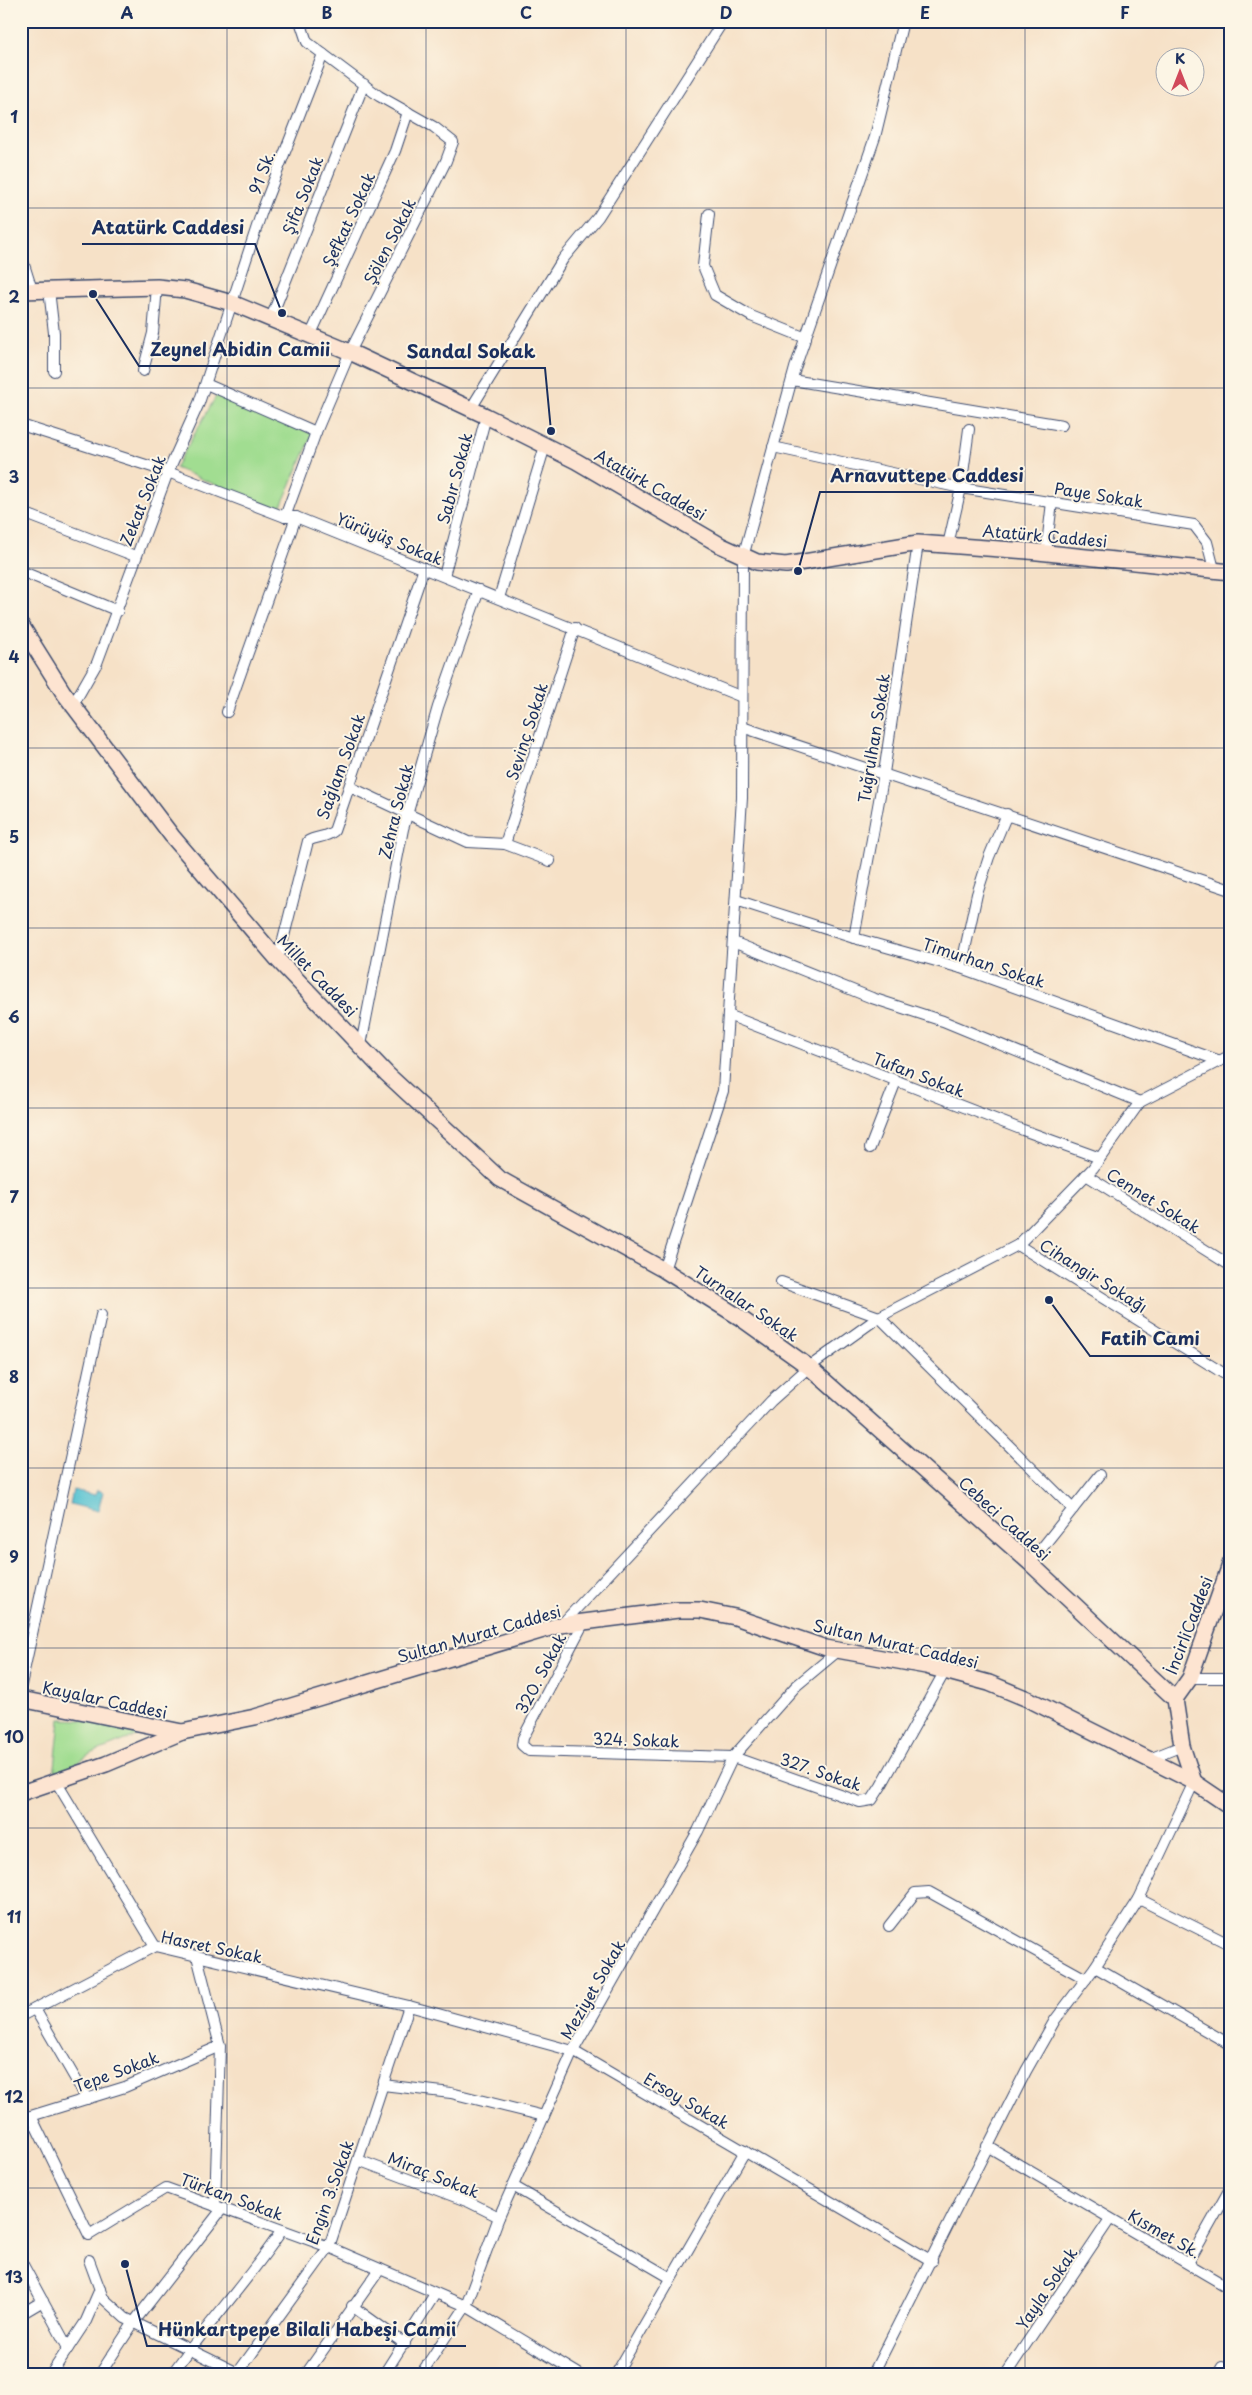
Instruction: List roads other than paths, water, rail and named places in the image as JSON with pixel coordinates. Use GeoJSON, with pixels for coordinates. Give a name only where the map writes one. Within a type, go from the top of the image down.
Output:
{"type":"FeatureCollection","features":[{"type":"Feature","properties":{"kind":"street"},"geometry":{"type":"LineString","coordinates":[[300,21],[307,42],[364,84],[408,112]]}},
{"type":"Feature","properties":{"kind":"street"},"geometry":{"type":"LineString","coordinates":[[470,410],[563,259],[598,217],[722,21]]}},
{"type":"Feature","properties":{"kind":"street"},"geometry":{"type":"LineString","coordinates":[[664,1270],[723,1090],[742,798],[743,558],[792,380],[875,137],[903,21]]}},
{"type":"Feature","properties":{"kind":"street","name":"91 Sk."},"geometry":{"type":"LineString","coordinates":[[232,303],[262,211],[323,54]]}},
{"type":"Feature","properties":{"kind":"street","name":"Şifa Sokak"},"geometry":{"type":"LineString","coordinates":[[271,318],[364,84]]}},
{"type":"Feature","properties":{"kind":"street","name":"Şölen Sokak"},"geometry":{"type":"LineString","coordinates":[[227,712],[291,517],[316,432],[350,352],[446,161],[453,142],[408,112]]}},
{"type":"Feature","properties":{"kind":"street","name":"Şefkat Sokak"},"geometry":{"type":"LineString","coordinates":[[310,336],[395,151],[408,112]]}},
{"type":"Feature","properties":{"kind":"street"},"geometry":{"type":"LineString","coordinates":[[709,214],[703,266],[715,295],[751,316],[806,338]]}},
{"type":"Feature","properties":{"kind":"street"},"geometry":{"type":"LineString","coordinates":[[21,255],[26,291]]}},
{"type":"Feature","properties":{"kind":"street"},"geometry":{"type":"LineString","coordinates":[[143,370],[153,334],[157,287]]}},
{"type":"Feature","properties":{"kind":"street","name":"Atatürk Caddesi"},"geometry":{"type":"LineString","coordinates":[[26,291],[157,287],[185,290],[232,303],[350,352],[486,416],[576,462],[743,558],[771,565],[786,565],[918,543],[1046,552],[1231,572]]}},
{"type":"Feature","properties":{"kind":"street"},"geometry":{"type":"LineString","coordinates":[[49,290],[54,334],[54,370]]}},
{"type":"Feature","properties":{"kind":"street","name":"Zekat Sokak"},"geometry":{"type":"LineString","coordinates":[[73,704],[97,663],[118,611],[136,556],[168,472],[206,384],[232,303]]}},
{"type":"Feature","properties":{"kind":"street"},"geometry":{"type":"LineString","coordinates":[[792,380],[1062,425]]}},
{"type":"Feature","properties":{"kind":"street"},"geometry":{"type":"LineString","coordinates":[[206,384],[316,432]]}},
{"type":"Feature","properties":{"kind":"street","name":"Sabır Sokak"},"geometry":{"type":"LineString","coordinates":[[444,576],[486,416]]}},
{"type":"Feature","properties":{"kind":"street","name":"Yürüyüş Sokak"},"geometry":{"type":"LineString","coordinates":[[21,425],[168,472],[291,517],[575,628],[742,698]]}},
{"type":"Feature","properties":{"kind":"street"},"geometry":{"type":"LineString","coordinates":[[948,544],[960,488],[969,429]]}},
{"type":"Feature","properties":{"kind":"street"},"geometry":{"type":"LineString","coordinates":[[499,598],[545,446]]}},
{"type":"Feature","properties":{"kind":"street","name":"Paye Sokak"},"geometry":{"type":"LineString","coordinates":[[774,447],[960,488],[1194,525],[1207,542],[1214,569]]}},
{"type":"Feature","properties":{"kind":"street"},"geometry":{"type":"LineString","coordinates":[[1046,552],[1052,502]]}},
{"type":"Feature","properties":{"kind":"street"},"geometry":{"type":"LineString","coordinates":[[21,512],[136,556]]}},
{"type":"Feature","properties":{"kind":"street","name":"Tuğrulhan Sokak"},"geometry":{"type":"LineString","coordinates":[[854,938],[884,773],[918,543]]}},
{"type":"Feature","properties":{"kind":"street","name":"Sağlam Sokak"},"geometry":{"type":"LineString","coordinates":[[278,960],[308,841],[314,837],[327,837],[334,831],[424,568]]}},
{"type":"Feature","properties":{"kind":"street"},"geometry":{"type":"LineString","coordinates":[[21,571],[118,611]]}},
{"type":"Feature","properties":{"kind":"street","name":"Zehra Sokak"},"geometry":{"type":"LineString","coordinates":[[361,1045],[407,815],[438,707],[479,590]]}},
{"type":"Feature","properties":{"kind":"street","name":"Millet Caddesi"},"geometry":{"type":"LineString","coordinates":[[21,626],[73,704],[172,836],[278,960],[387,1074],[500,1179],[664,1270]]}},
{"type":"Feature","properties":{"kind":"street","name":"Sevinç Sokak"},"geometry":{"type":"LineString","coordinates":[[505,844],[575,628]]}},
{"type":"Feature","properties":{"kind":"street"},"geometry":{"type":"LineString","coordinates":[[742,727],[1231,890]]}},
{"type":"Feature","properties":{"kind":"street"},"geometry":{"type":"LineString","coordinates":[[350,787],[468,842],[505,844],[550,861]]}},
{"type":"Feature","properties":{"kind":"street"},"geometry":{"type":"LineString","coordinates":[[961,968],[977,894],[989,857],[1007,814]]}},
{"type":"Feature","properties":{"kind":"street","name":"Timurhan Sokak"},"geometry":{"type":"LineString","coordinates":[[736,900],[854,938],[961,968],[1220,1061]]}},
{"type":"Feature","properties":{"kind":"street"},"geometry":{"type":"LineString","coordinates":[[733,942],[872,998],[943,1022],[1140,1102]]}},
{"type":"Feature","properties":{"kind":"street","name":"Tufan Sokak"},"geometry":{"type":"LineString","coordinates":[[728,1015],[1100,1158]]}},
{"type":"Feature","properties":{"kind":"street"},"geometry":{"type":"LineString","coordinates":[[560,1625],[771,1401],[809,1367],[879,1317],[1018,1245],[1086,1175],[1140,1102],[1231,1055]]}},
{"type":"Feature","properties":{"kind":"street"},"geometry":{"type":"LineString","coordinates":[[870,1148],[896,1081]]}},
{"type":"Feature","properties":{"kind":"street","name":"Cennet Sokak"},"geometry":{"type":"LineString","coordinates":[[1086,1175],[1231,1266]]}},
{"type":"Feature","properties":{"kind":"street","name":"Cihangir Sokağı"},"geometry":{"type":"LineString","coordinates":[[1018,1245],[1231,1378]]}},
{"type":"Feature","properties":{"kind":"street","name":"Turnalar Sokak"},"geometry":{"type":"LineString","coordinates":[[664,1270],[739,1317],[809,1367]]}},
{"type":"Feature","properties":{"kind":"street"},"geometry":{"type":"LineString","coordinates":[[781,1282],[879,1317],[1073,1509]]}},
{"type":"Feature","properties":{"kind":"street"},"geometry":{"type":"LineString","coordinates":[[21,1685],[101,1315]]}},
{"type":"Feature","properties":{"kind":"street","name":"Cebeci Caddesi"},"geometry":{"type":"LineString","coordinates":[[809,1367],[1030,1562],[1175,1699]]}},
{"type":"Feature","properties":{"kind":"street"},"geometry":{"type":"LineString","coordinates":[[1030,1562],[1100,1475]]}},
{"type":"Feature","properties":{"kind":"street","name":"İncirliCaddesi"},"geometry":{"type":"LineString","coordinates":[[1175,1699],[1190,1678],[1231,1562]]}},
{"type":"Feature","properties":{"kind":"street","name":"Sultan Murat Caddesi"},"geometry":{"type":"LineString","coordinates":[[21,1793],[56,1783],[182,1732],[255,1717],[560,1625],[678,1610],[700,1610],[735,1616],[838,1651],[945,1670],[989,1683],[1030,1700],[1194,1782]]}},
{"type":"Feature","properties":{"kind":"street","name":"320. Sokak"},"geometry":{"type":"LineString","coordinates":[[538,1752],[529,1751],[522,1745],[523,1738],[584,1622]]}},
{"type":"Feature","properties":{"kind":"street","name":"Meziyet Sokak"},"geometry":{"type":"LineString","coordinates":[[421,2374],[466,2306],[499,2217],[573,2051],[698,1831],[733,1757],[796,1686],[838,1651]]}},
{"type":"Feature","properties":{"kind":"street","name":"327. Sokak"},"geometry":{"type":"LineString","coordinates":[[733,1757],[860,1802],[872,1800],[945,1670]]}},
{"type":"Feature","properties":{"kind":"street"},"geometry":{"type":"LineString","coordinates":[[1190,1678],[1231,1678]]}},
{"type":"Feature","properties":{"kind":"street","name":"Kayalar Caddesi"},"geometry":{"type":"LineString","coordinates":[[21,1699],[182,1732]]}},
{"type":"Feature","properties":{"kind":"street"},"geometry":{"type":"LineString","coordinates":[[1175,1699],[1182,1746],[1194,1782],[1231,1806]]}},
{"type":"Feature","properties":{"kind":"street"},"geometry":{"type":"LineString","coordinates":[[1148,1760],[1182,1746]]}},
{"type":"Feature","properties":{"kind":"street","name":"324. Sokak"},"geometry":{"type":"LineString","coordinates":[[538,1752],[579,1751],[733,1757]]}},
{"type":"Feature","properties":{"kind":"street"},"geometry":{"type":"LineString","coordinates":[[873,2374],[932,2261],[1026,2070],[1055,2020],[1095,1967],[1139,1898],[1194,1782]]}},
{"type":"Feature","properties":{"kind":"street"},"geometry":{"type":"LineString","coordinates":[[56,1783],[155,1946]]}},
{"type":"Feature","properties":{"kind":"street"},"geometry":{"type":"LineString","coordinates":[[889,1926],[915,1893],[929,1892],[1086,1979]]}},
{"type":"Feature","properties":{"kind":"street"},"geometry":{"type":"LineString","coordinates":[[1139,1898],[1231,1946]]}},
{"type":"Feature","properties":{"kind":"street","name":"Hasret Sokak"},"geometry":{"type":"LineString","coordinates":[[21,2016],[155,1946],[409,2006]]}},
{"type":"Feature","properties":{"kind":"street"},"geometry":{"type":"LineString","coordinates":[[100,2374],[134,2322],[219,2208],[220,2046],[197,1956]]}},
{"type":"Feature","properties":{"kind":"street"},"geometry":{"type":"LineString","coordinates":[[1095,1967],[1231,2045]]}},
{"type":"Feature","properties":{"kind":"street","name":"Ersoy Sokak"},"geometry":{"type":"LineString","coordinates":[[409,2006],[573,2051],[932,2261]]}},
{"type":"Feature","properties":{"kind":"street","name":"Engin 3.Sokak"},"geometry":{"type":"LineString","coordinates":[[238,2373],[329,2247],[409,2006]]}},
{"type":"Feature","properties":{"kind":"street"},"geometry":{"type":"LineString","coordinates":[[35,2009],[87,2099]]}},
{"type":"Feature","properties":{"kind":"street","name":"Tepe Sokak"},"geometry":{"type":"LineString","coordinates":[[26,2118],[125,2087],[220,2046]]}},
{"type":"Feature","properties":{"kind":"street"},"geometry":{"type":"LineString","coordinates":[[383,2086],[451,2093],[544,2116]]}},
{"type":"Feature","properties":{"kind":"street","name":"Türkan Sokak"},"geometry":{"type":"LineString","coordinates":[[26,2118],[89,2235],[166,2188],[329,2247],[466,2306],[579,2374]]}},
{"type":"Feature","properties":{"kind":"street","name":"Kısmet Sk."},"geometry":{"type":"LineString","coordinates":[[987,2146],[1231,2289]]}},
{"type":"Feature","properties":{"kind":"street"},"geometry":{"type":"LineString","coordinates":[[616,2374],[745,2151]]}},
{"type":"Feature","properties":{"kind":"street","name":"Miraç Sokak"},"geometry":{"type":"LineString","coordinates":[[358,2160],[469,2202],[499,2217]]}},
{"type":"Feature","properties":{"kind":"street"},"geometry":{"type":"LineString","coordinates":[[513,2186],[671,2278]]}},
{"type":"Feature","properties":{"kind":"street"},"geometry":{"type":"LineString","coordinates":[[1188,2263],[1231,2187]]}},
{"type":"Feature","properties":{"kind":"street","name":"Yayla Sokak"},"geometry":{"type":"LineString","coordinates":[[1006,2374],[1110,2219]]}},
{"type":"Feature","properties":{"kind":"street"},"geometry":{"type":"LineString","coordinates":[[172,2374],[188,2350],[248,2279],[282,2230]]}},
{"type":"Feature","properties":{"kind":"street"},"geometry":{"type":"LineString","coordinates":[[89,2260],[103,2298],[124,2318],[238,2373]]}},
{"type":"Feature","properties":{"kind":"street"},"geometry":{"type":"LineString","coordinates":[[21,2261],[68,2348]]}},
{"type":"Feature","properties":{"kind":"street"},"geometry":{"type":"LineString","coordinates":[[306,2374],[352,2306],[380,2269]]}},
{"type":"Feature","properties":{"kind":"street"},"geometry":{"type":"LineString","coordinates":[[51,2374],[86,2321],[100,2289]]}},
{"type":"Feature","properties":{"kind":"street"},"geometry":{"type":"LineString","coordinates":[[384,2374],[405,2344],[435,2294]]}},
{"type":"Feature","properties":{"kind":"street"},"geometry":{"type":"LineString","coordinates":[[21,2314],[42,2301]]}},
{"type":"Feature","properties":{"kind":"street"},"geometry":{"type":"LineString","coordinates":[[352,2306],[405,2344]]}},
{"type":"Feature","properties":{"kind":"street"},"geometry":{"type":"LineString","coordinates":[[21,2370],[24,2374]]}},
{"type":"Feature","properties":{"kind":"water"},"geometry":{"type":"Polygon","coordinates":[[[73,1490],[95,1495],[97,1490],[103,1492],[98,1511],[70,1504],[73,1490]]]}},
{"type":"Feature","properties":{"kind":"place","name":"Zeynel Abidin Camii"},"geometry":{"type":"Point","coordinates":[93,294]}},
{"type":"Feature","properties":{"kind":"place","name":"Atatürk Caddesi"},"geometry":{"type":"Point","coordinates":[282,313]}},
{"type":"Feature","properties":{"kind":"place","name":"Sandal Sokak"},"geometry":{"type":"Point","coordinates":[551,431]}},
{"type":"Feature","properties":{"kind":"place","name":"Arnavuttepe Caddesi"},"geometry":{"type":"Point","coordinates":[798,571]}},
{"type":"Feature","properties":{"kind":"place","name":"Fatih Cami"},"geometry":{"type":"Point","coordinates":[1049,1300]}},
{"type":"Feature","properties":{"kind":"place","name":"Hünkartpepe Bilali Habeşi Camii"},"geometry":{"type":"Point","coordinates":[125,2264]}}]}
